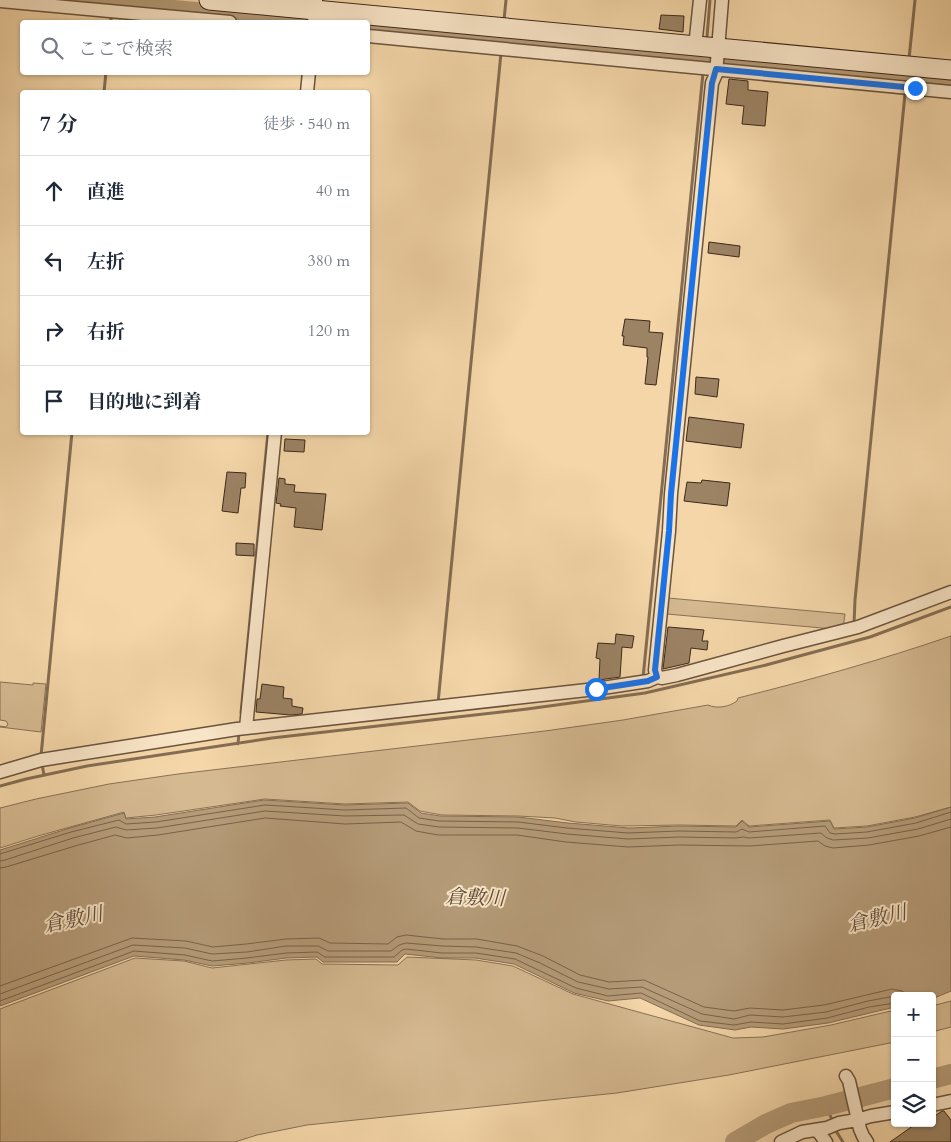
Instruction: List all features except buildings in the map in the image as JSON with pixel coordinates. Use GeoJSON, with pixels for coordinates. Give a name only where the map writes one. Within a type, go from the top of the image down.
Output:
{"type":"FeatureCollection","features":[{"type":"Feature","properties":{"kind":"street"},"geometry":{"type":"LineString","coordinates":[[209,0],[366,20]]}},
{"type":"Feature","properties":{"kind":"street"},"geometry":{"type":"LineString","coordinates":[[695,47],[700,0]]}},
{"type":"Feature","properties":{"kind":"street"},"geometry":{"type":"LineString","coordinates":[[648,680],[655,670],[713,63],[722,0]]}},
{"type":"Feature","properties":{"kind":"street"},"geometry":{"type":"LineString","coordinates":[[0,1],[117,7],[215,20]]}},
{"type":"Feature","properties":{"kind":"street"},"geometry":{"type":"LineString","coordinates":[[370,21],[510,40],[713,63],[915,79],[951,92]]}},
{"type":"Feature","properties":{"kind":"street"},"geometry":{"type":"LineString","coordinates":[[370,36],[695,47],[713,63]]}},
{"type":"Feature","properties":{"kind":"street"},"geometry":{"type":"LineString","coordinates":[[915,79],[951,70]]}},
{"type":"Feature","properties":{"kind":"street"},"geometry":{"type":"LineString","coordinates":[[308,90],[310,75]]}},
{"type":"Feature","properties":{"kind":"street"},"geometry":{"type":"LineString","coordinates":[[242,728],[275,435]]}},
{"type":"Feature","properties":{"kind":"street"},"geometry":{"type":"LineString","coordinates":[[0,772],[41,760],[242,728],[596,689],[662,678],[855,628],[951,592]]}},
{"type":"Feature","properties":{"kind":"street"},"geometry":{"type":"LineString","coordinates":[[848,1081],[857,1118],[867,1142]]}},
{"type":"Feature","properties":{"kind":"street"},"geometry":{"type":"LineString","coordinates":[[936,1104],[951,1101]]}},
{"type":"Feature","properties":{"kind":"street"},"geometry":{"type":"LineString","coordinates":[[781,1142],[802,1132],[828,1127],[857,1118],[891,1113]]}},
{"type":"Feature","properties":{"kind":"street"},"geometry":{"type":"LineString","coordinates":[[826,1142],[828,1127]]}},
{"type":"Feature","properties":{"kind":"shaded area"},"geometry":{"type":"Polygon","coordinates":[[[668,598],[845,614],[843,629],[667,614],[668,598]]]}},
{"type":"Feature","properties":{"kind":"shaded area"},"geometry":{"type":"Polygon","coordinates":[[[951,636],[951,807],[915,817],[867,826],[834,828],[830,820],[749,826],[742,820],[736,826],[622,826],[555,818],[442,815],[420,811],[408,802],[345,804],[265,799],[126,818],[124,812],[0,848],[0,808],[36,799],[109,784],[178,774],[545,731],[708,705],[723,707],[734,703],[738,698],[845,669],[951,636]]]}},
{"type":"Feature","properties":{"kind":"shaded area"},"geometry":{"type":"Polygon","coordinates":[[[0,682],[33,685],[33,683],[46,684],[41,732],[0,727],[6,727],[8,724],[6,721],[0,720],[0,682]]]}},
{"type":"Feature","properties":{"kind":"shaded area"},"geometry":{"type":"Polygon","coordinates":[[[407,957],[476,960],[513,966],[573,994],[733,1038],[763,1037],[831,1025],[891,1011],[891,1043],[729,1075],[617,1093],[307,1125],[257,1135],[235,1142],[0,1142],[0,1009],[135,958],[184,961],[212,968],[286,960],[316,959],[322,964],[398,965],[407,957]]]}},
{"type":"Feature","properties":{"kind":"shaded area"},"geometry":{"type":"Polygon","coordinates":[[[951,1001],[951,1027],[936,1031],[936,1005],[951,1001]]]}},
{"type":"Feature","properties":{"kind":"water","name":"倉敷川"},"geometry":{"type":"Polygon","coordinates":[[[264,800],[345,805],[408,803],[421,813],[440,816],[518,817],[629,828],[679,826],[736,827],[742,821],[749,827],[830,821],[834,829],[867,827],[915,818],[951,807],[951,991],[936,997],[936,992],[891,992],[891,1008],[828,1023],[783,1029],[751,1027],[735,1030],[699,1025],[640,998],[608,1001],[574,993],[514,964],[475,958],[442,958],[405,954],[397,962],[323,962],[317,957],[286,958],[212,966],[184,960],[134,956],[0,1006],[0,850],[124,813],[126,819],[155,817],[264,800]]]}},
{"type":"Feature","properties":{"kind":"waterway"},"geometry":{"type":"LineString","coordinates":[[66,0],[282,20]]}},
{"type":"Feature","properties":{"kind":"waterway"},"geometry":{"type":"LineString","coordinates":[[504,20],[506,0]]}},
{"type":"Feature","properties":{"kind":"waterway"},"geometry":{"type":"LineString","coordinates":[[707,37],[710,0]]}},
{"type":"Feature","properties":{"kind":"waterway"},"geometry":{"type":"LineString","coordinates":[[909,59],[915,0]]}},
{"type":"Feature","properties":{"kind":"waterway"},"geometry":{"type":"LineString","coordinates":[[370,28],[951,84]]}},
{"type":"Feature","properties":{"kind":"waterway"},"geometry":{"type":"LineString","coordinates":[[501,46],[502,37]]}},
{"type":"Feature","properties":{"kind":"waterway"},"geometry":{"type":"LineString","coordinates":[[438,703],[501,53]]}},
{"type":"Feature","properties":{"kind":"waterway"},"geometry":{"type":"LineString","coordinates":[[704,66],[705,57]]}},
{"type":"Feature","properties":{"kind":"waterway"},"geometry":{"type":"LineString","coordinates":[[643,678],[703,73]]}},
{"type":"Feature","properties":{"kind":"waterway"},"geometry":{"type":"LineString","coordinates":[[104,90],[106,75]]}},
{"type":"Feature","properties":{"kind":"waterway"},"geometry":{"type":"LineString","coordinates":[[854,624],[905,94]]}},
{"type":"Feature","properties":{"kind":"waterway"},"geometry":{"type":"LineString","coordinates":[[41,756],[72,435]]}},
{"type":"Feature","properties":{"kind":"waterway"},"geometry":{"type":"LineString","coordinates":[[241,713],[268,435]]}},
{"type":"Feature","properties":{"kind":"waterway"},"geometry":{"type":"LineString","coordinates":[[0,786],[87,766],[272,738],[527,709],[645,693],[766,665],[870,637],[951,607]]}},
{"type":"Feature","properties":{"kind":"waterway"},"geometry":{"type":"LineString","coordinates":[[238,744],[239,732]]}},
{"type":"Feature","properties":{"kind":"waterway"},"geometry":{"type":"LineString","coordinates":[[42,764],[44,775]]}},
{"type":"Feature","properties":{"kind":"waterway"},"geometry":{"type":"LineString","coordinates":[[936,1078],[951,1074]]}},
{"type":"Feature","properties":{"kind":"waterway"},"geometry":{"type":"LineString","coordinates":[[735,1142],[766,1124],[791,1113],[891,1089]]}},
{"type":"Feature","properties":{"kind":"waterway"},"geometry":{"type":"LineString","coordinates":[[826,1106],[833,1122]]}},
{"type":"Feature","properties":{"kind":"waterway"},"geometry":{"type":"LineString","coordinates":[[834,1128],[843,1142]]}},
{"type":"Feature","properties":{"kind":"route"},"geometry":{"type":"LineString","coordinates":[[596,689],[648,681],[657,677],[655,670],[671,494],[712,83],[716,69],[915,88]]}}]}
